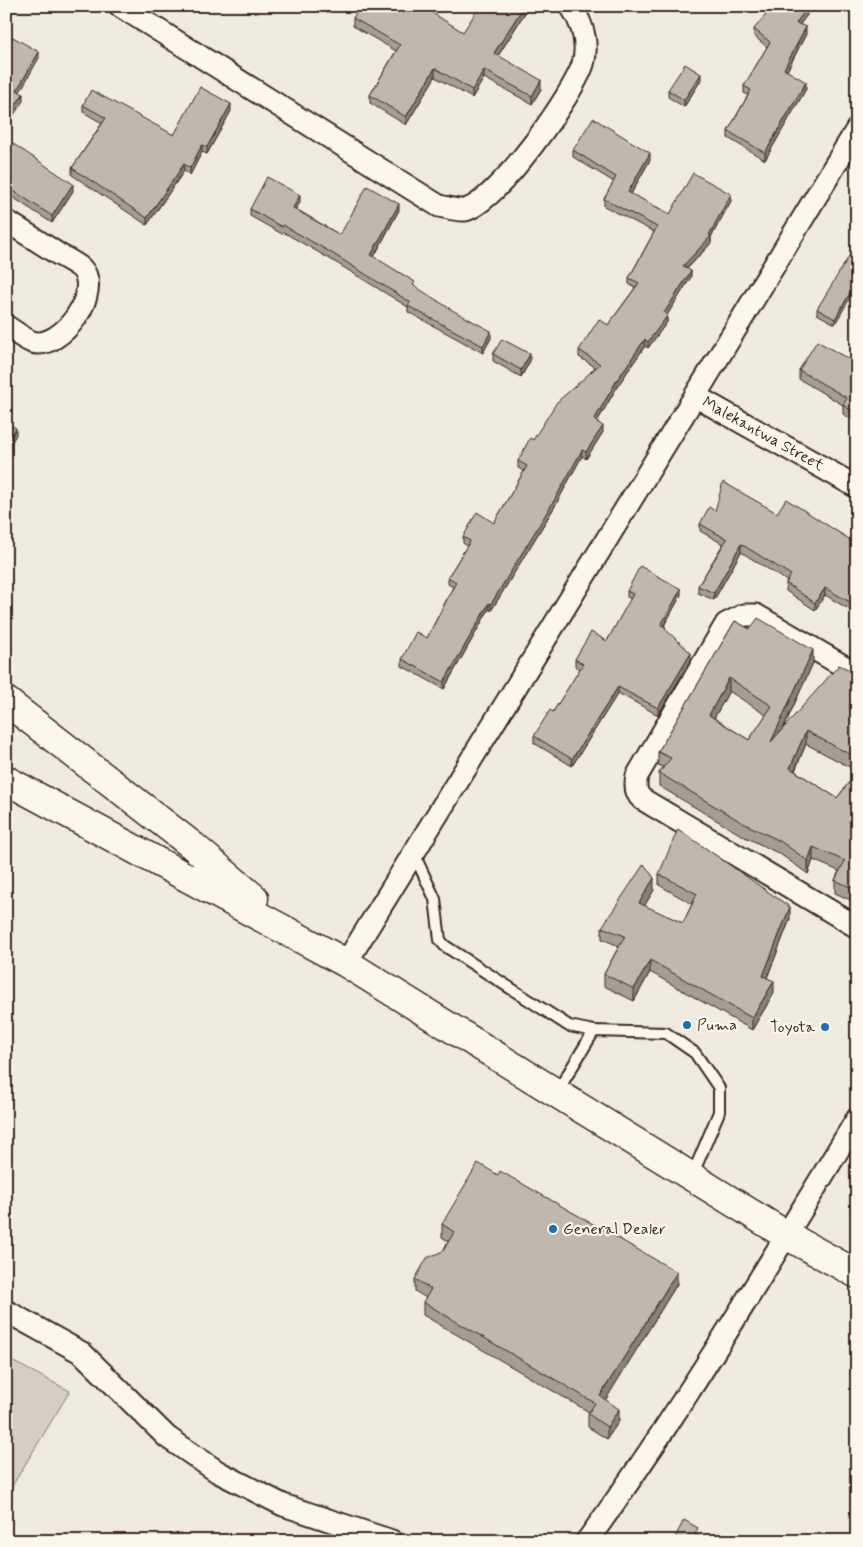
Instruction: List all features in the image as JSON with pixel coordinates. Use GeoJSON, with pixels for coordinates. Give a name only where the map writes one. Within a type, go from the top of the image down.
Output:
{"type":"FeatureCollection","features":[{"type":"Feature","properties":{"kind":"street"},"geometry":{"type":"LineString","coordinates":[[120,6],[439,206],[464,210],[483,201],[519,165],[573,85],[583,63],[584,40],[582,23],[571,6]]}},
{"type":"Feature","properties":{"kind":"street"},"geometry":{"type":"LineString","coordinates":[[346,963],[857,129]]}},
{"type":"Feature","properties":{"kind":"street"},"geometry":{"type":"LineString","coordinates":[[6,221],[82,269],[88,283],[87,296],[80,309],[62,333],[49,342],[32,342],[6,326]]}},
{"type":"Feature","properties":{"kind":"street","name":"Malekantwa Street"},"geometry":{"type":"LineString","coordinates":[[695,396],[857,487]]}},
{"type":"Feature","properties":{"kind":"street"},"geometry":{"type":"LineString","coordinates":[[857,674],[756,615],[735,618],[726,624],[637,776],[635,784],[642,799],[857,927]]}},
{"type":"Feature","properties":{"kind":"street"},"geometry":{"type":"LineString","coordinates":[[6,701],[193,846],[293,932]]}},
{"type":"Feature","properties":{"kind":"street"},"geometry":{"type":"LineString","coordinates":[[6,780],[293,932],[786,1235],[857,1274]]}},
{"type":"Feature","properties":{"kind":"street"},"geometry":{"type":"LineString","coordinates":[[587,1541],[622,1493],[691,1388],[857,1119]]}},
{"type":"Feature","properties":{"kind":"street"},"geometry":{"type":"LineString","coordinates":[[6,1311],[82,1353],[167,1436],[218,1472],[283,1505],[392,1541]]}},
{"type":"Feature","properties":{"kind":"lane"},"geometry":{"type":"LineString","coordinates":[[414,854],[435,899],[440,940],[445,946],[569,1026],[594,1031],[666,1033],[695,1053],[719,1088],[719,1112],[692,1177]]}},
{"type":"Feature","properties":{"kind":"lane"},"geometry":{"type":"LineString","coordinates":[[556,1093],[594,1031]]}},
{"type":"Feature","properties":{"kind":"shaded area"},"geometry":{"type":"Polygon","coordinates":[[[6,1358],[70,1391],[6,1496],[6,1358]]]}},
{"type":"Feature","properties":{"kind":"building"},"geometry":{"type":"Polygon","coordinates":[[[6,6],[11,6],[6,15],[6,6]]]}},
{"type":"Feature","properties":{"kind":"building"},"geometry":{"type":"Polygon","coordinates":[[[360,6],[423,7],[463,32],[480,6],[524,6],[494,53],[541,80],[532,96],[484,70],[472,90],[435,68],[406,117],[370,95],[400,45],[353,18],[360,6]]]}},
{"type":"Feature","properties":{"kind":"building"},"geometry":{"type":"Polygon","coordinates":[[[773,6],[803,6],[807,8],[796,23],[806,27],[784,69],[806,82],[765,153],[728,131],[751,90],[744,86],[770,42],[754,29],[773,6]]]}},
{"type":"Feature","properties":{"kind":"building"},"geometry":{"type":"Polygon","coordinates":[[[6,33],[39,52],[17,90],[23,94],[6,120],[6,33]]]}},
{"type":"Feature","properties":{"kind":"building"},"geometry":{"type":"Polygon","coordinates":[[[685,64],[701,74],[684,100],[668,90],[685,64]]]}},
{"type":"Feature","properties":{"kind":"building"},"geometry":{"type":"Polygon","coordinates":[[[200,87],[231,104],[207,147],[202,145],[190,168],[184,164],[147,218],[72,168],[106,118],[83,105],[91,90],[174,135],[200,87]]]}},
{"type":"Feature","properties":{"kind":"building"},"geometry":{"type":"Polygon","coordinates":[[[593,118],[650,153],[628,192],[670,214],[693,173],[731,194],[709,235],[711,236],[683,266],[691,271],[664,313],[667,316],[648,342],[645,339],[617,380],[594,420],[603,426],[586,452],[582,450],[555,499],[491,604],[489,603],[444,682],[402,659],[416,632],[427,638],[456,582],[448,577],[470,541],[463,537],[477,512],[494,523],[527,466],[518,461],[530,438],[533,440],[557,402],[600,364],[579,350],[599,319],[608,325],[639,283],[629,278],[657,227],[604,199],[616,177],[573,150],[593,118]]]}},
{"type":"Feature","properties":{"kind":"building"},"geometry":{"type":"Polygon","coordinates":[[[6,139],[73,184],[52,216],[6,186],[6,139]]]}},
{"type":"Feature","properties":{"kind":"building"},"geometry":{"type":"Polygon","coordinates":[[[267,177],[300,195],[293,208],[340,235],[367,186],[399,204],[371,255],[415,282],[413,285],[452,310],[491,331],[483,346],[408,306],[410,302],[330,252],[283,225],[282,227],[250,209],[267,177]]]}},
{"type":"Feature","properties":{"kind":"building"},"geometry":{"type":"Polygon","coordinates":[[[854,248],[857,249],[857,281],[835,319],[817,309],[854,248]]]}},
{"type":"Feature","properties":{"kind":"building"},"geometry":{"type":"Polygon","coordinates":[[[502,339],[530,354],[521,370],[493,354],[502,339]]]}},
{"type":"Feature","properties":{"kind":"building"},"geometry":{"type":"Polygon","coordinates":[[[817,341],[857,364],[857,414],[843,405],[847,398],[799,370],[817,341]]]}},
{"type":"Feature","properties":{"kind":"building"},"geometry":{"type":"Polygon","coordinates":[[[6,423],[16,428],[6,444],[6,423]]]}},
{"type":"Feature","properties":{"kind":"building"},"geometry":{"type":"Polygon","coordinates":[[[723,482],[777,513],[786,499],[857,544],[857,606],[825,588],[815,603],[786,583],[791,575],[741,544],[714,593],[698,586],[727,539],[700,524],[709,507],[715,511],[723,482]]]}},
{"type":"Feature","properties":{"kind":"building"},"geometry":{"type":"Polygon","coordinates":[[[640,566],[681,589],[661,625],[666,627],[665,629],[691,653],[658,708],[618,687],[572,759],[534,736],[550,710],[553,712],[583,664],[575,659],[591,632],[607,641],[633,594],[627,591],[640,566]]]}},
{"type":"Feature","properties":{"kind":"building"},"geometry":{"type":"Polygon","coordinates":[[[758,618],[813,650],[771,742],[839,665],[857,673],[857,758],[806,731],[790,768],[837,798],[857,772],[857,890],[835,880],[845,861],[813,847],[808,861],[780,841],[743,823],[659,773],[671,758],[658,752],[735,621],[750,629],[758,618]],[[729,678],[709,715],[749,740],[772,706],[729,678]]]}},
{"type":"Feature","properties":{"kind":"building"},"geometry":{"type":"Polygon","coordinates":[[[678,829],[790,907],[763,976],[774,981],[752,1018],[650,960],[634,989],[604,974],[625,936],[602,927],[644,864],[654,878],[639,903],[683,923],[697,894],[659,874],[678,829]]]}},
{"type":"Feature","properties":{"kind":"building"},"geometry":{"type":"Polygon","coordinates":[[[478,1163],[498,1175],[500,1171],[677,1272],[600,1396],[619,1409],[607,1427],[588,1414],[595,1403],[423,1302],[431,1289],[415,1279],[427,1258],[443,1251],[454,1232],[442,1224],[478,1163]]]}},
{"type":"Feature","properties":{"kind":"building"},"geometry":{"type":"Polygon","coordinates":[[[857,1489],[857,1502],[851,1498],[857,1489]]]}},
{"type":"Feature","properties":{"kind":"building"},"geometry":{"type":"Polygon","coordinates":[[[684,1520],[698,1528],[695,1534],[710,1541],[673,1541],[684,1520]]]}},
{"type":"Feature","properties":{"kind":"place","name":"Puma"},"geometry":{"type":"Point","coordinates":[687,1025]}},
{"type":"Feature","properties":{"kind":"place","name":"Toyota"},"geometry":{"type":"Point","coordinates":[825,1027]}},
{"type":"Feature","properties":{"kind":"place","name":"General Dealer"},"geometry":{"type":"Point","coordinates":[553,1229]}}]}
